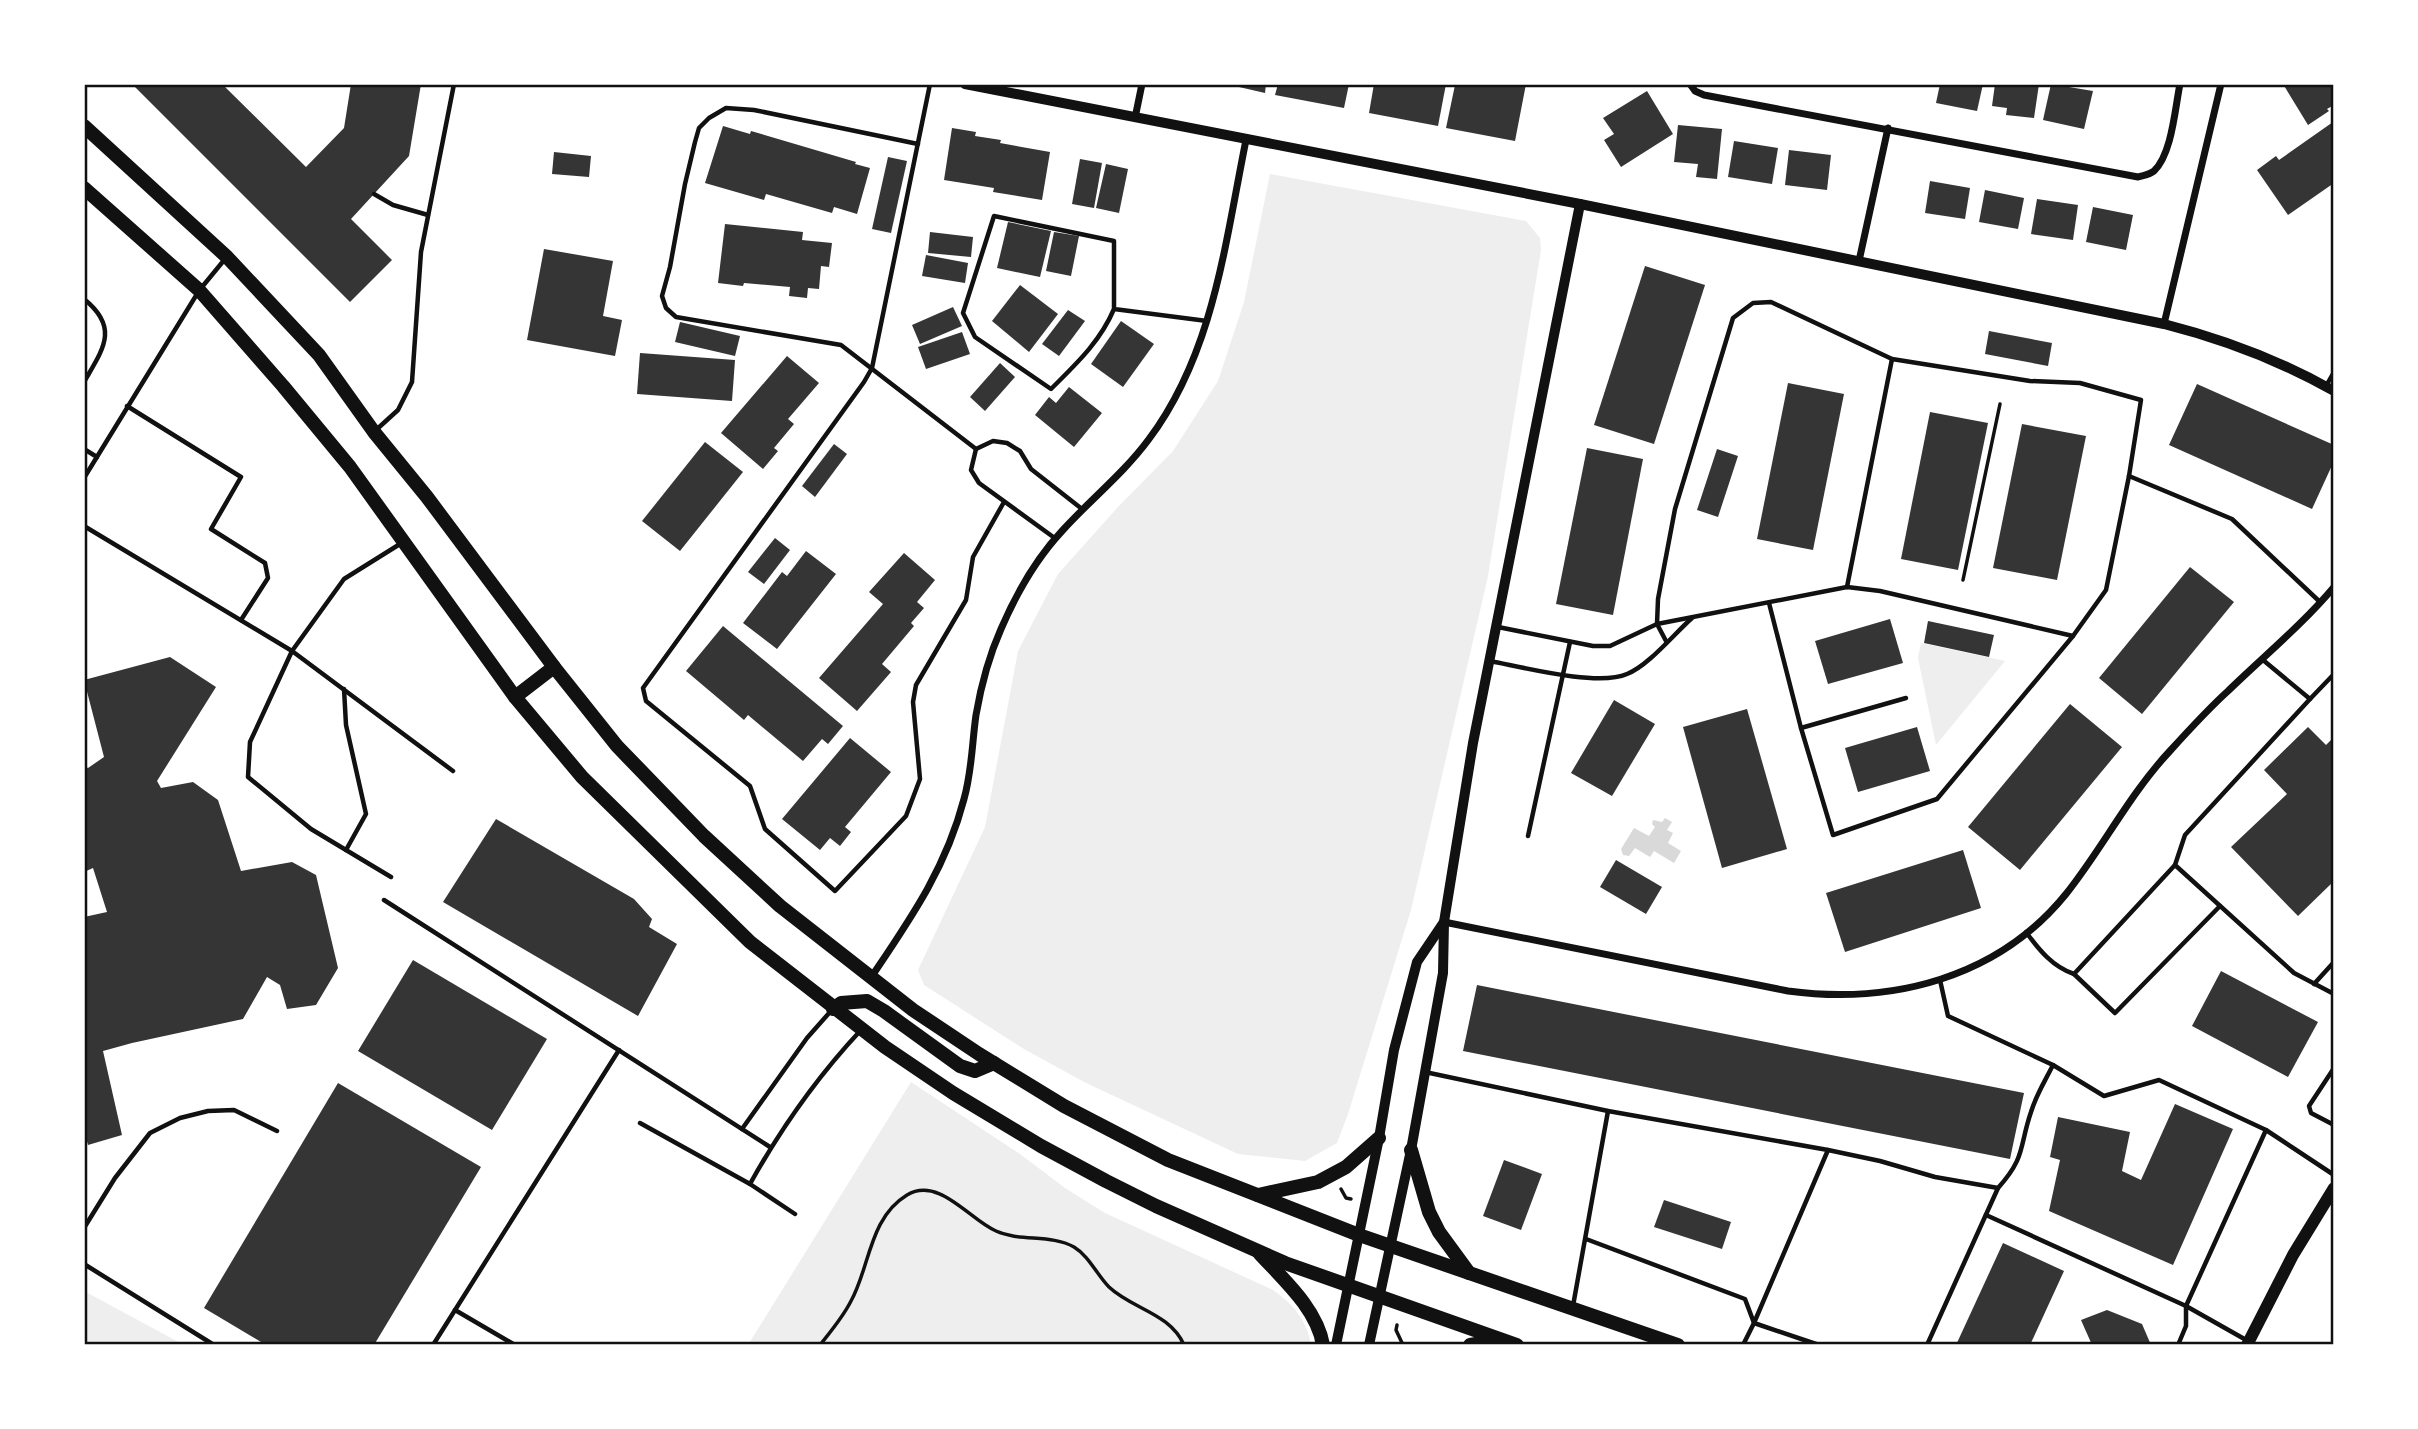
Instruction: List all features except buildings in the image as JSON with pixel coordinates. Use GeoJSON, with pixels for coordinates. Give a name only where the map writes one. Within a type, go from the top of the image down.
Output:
{"type":"FeatureCollection","features":[{"type":"Feature","properties":{"kind":"main road"},"geometry":{"type":"LineString","coordinates":[[84,126],[227,257],[319,355],[374,432],[428,497],[554,667],[617,746],[704,836],[780,906],[913,1010],[1064,1106],[1168,1160],[1359,1235],[1678,1345]]}},
{"type":"Feature","properties":{"kind":"main road"},"geometry":{"type":"LineString","coordinates":[[84,188],[199,290],[350,467],[515,697],[582,777],[750,942],[862,1030],[953,1093],[1041,1146],[1156,1206],[1257,1251],[1517,1345]]}},
{"type":"Feature","properties":{"kind":"main road"},"geometry":{"type":"LineString","coordinates":[[515,697],[554,667]]}},
{"type":"Feature","properties":{"kind":"main road"},"geometry":{"type":"LineString","coordinates":[[833,1009],[841,1003],[867,1002],[884,1011],[960,1066],[975,1071],[994,1063]]}},
{"type":"Feature","properties":{"kind":"main road"},"geometry":{"type":"LineString","coordinates":[[1258,1195],[1318,1182],[1346,1167],[1379,1138]]}},
{"type":"Feature","properties":{"kind":"main road"},"geometry":{"type":"LineString","coordinates":[[1411,1150],[1429,1212],[1439,1232],[1469,1273]]}},
{"type":"Feature","properties":{"kind":"main road"},"geometry":{"type":"LineString","coordinates":[[2250,1344],[2292,1255],[2334,1188]]}},
{"type":"Feature","properties":{"kind":"main road"},"geometry":{"type":"LineString","coordinates":[[1257,1251],[1307,1308],[1321,1335],[1323,1345]]}},
{"type":"Feature","properties":{"kind":"main road"},"geometry":{"type":"LineString","coordinates":[[1470,1345],[1501,1339]]}},
{"type":"Feature","properties":{"kind":"street"},"geometry":{"type":"LineString","coordinates":[[965,84],[1580,204],[2164,324],[2208,335],[2270,359],[2330,388]]}},
{"type":"Feature","properties":{"kind":"street"},"geometry":{"type":"LineString","coordinates":[[1135,118],[1142,84]]}},
{"type":"Feature","properties":{"kind":"street"},"geometry":{"type":"LineString","coordinates":[[1691,85],[1695,92],[1704,95],[2138,177],[2151,174],[2166,150],[2180,84]]}},
{"type":"Feature","properties":{"kind":"street"},"geometry":{"type":"LineString","coordinates":[[2164,324],[2221,84]]}},
{"type":"Feature","properties":{"kind":"street"},"geometry":{"type":"LineString","coordinates":[[1859,261],[1888,128]]}},
{"type":"Feature","properties":{"kind":"street"},"geometry":{"type":"LineString","coordinates":[[872,976],[918,909],[948,849],[965,797],[976,716],[988,666],[1000,630],[1017,595],[1037,562],[1056,539],[1124,470],[1157,427],[1172,405],[1194,360],[1208,321],[1246,140]]}},
{"type":"Feature","properties":{"kind":"street"},"geometry":{"type":"LineString","coordinates":[[1368,1345],[1392,1246],[1411,1150],[1443,973],[1444,922],[1495,627],[1580,204]]}},
{"type":"Feature","properties":{"kind":"street"},"geometry":{"type":"LineString","coordinates":[[1444,922],[1819,995],[1880,994],[1940,980],[1996,954],[2026,932],[2066,894],[2166,754],[2334,587]]}},
{"type":"Feature","properties":{"kind":"street"},"geometry":{"type":"LineString","coordinates":[[1336,1345],[1379,1138],[1394,1050],[1417,962],[1444,922]]}},
{"type":"Feature","properties":{"kind":"lane"},"geometry":{"type":"LineString","coordinates":[[374,432],[398,410],[412,382],[421,252],[454,84]]}},
{"type":"Feature","properties":{"kind":"lane"},"geometry":{"type":"LineString","coordinates":[[930,84],[872,368],[643,688],[646,701],[750,786],[765,829],[835,891],[906,816],[920,779],[913,702],[916,684],[966,600],[974,557],[1004,502]]}},
{"type":"Feature","properties":{"kind":"lane"},"geometry":{"type":"LineString","coordinates":[[918,144],[754,110],[726,108],[709,118],[699,128],[685,184],[673,257],[662,296],[666,308],[676,317],[841,345],[976,449]]}},
{"type":"Feature","properties":{"kind":"lane"},"geometry":{"type":"LineString","coordinates":[[374,194],[393,205],[428,215]]}},
{"type":"Feature","properties":{"kind":"lane"},"geometry":{"type":"LineString","coordinates":[[994,216],[1114,241],[1114,309],[1107,326],[1087,353],[1051,389],[975,337],[963,313],[994,216]]}},
{"type":"Feature","properties":{"kind":"lane"},"geometry":{"type":"LineString","coordinates":[[84,478],[199,290],[227,257]]}},
{"type":"Feature","properties":{"kind":"lane"},"geometry":{"type":"LineString","coordinates":[[84,299],[94,307],[106,326],[104,349],[84,382]]}},
{"type":"Feature","properties":{"kind":"lane"},"geometry":{"type":"LineString","coordinates":[[1666,641],[1657,624],[1658,599],[1675,509],[1732,318],[1753,303],[1771,302],[1892,359],[2030,381],[2080,383],[2141,400],[2106,590],[2073,636],[1937,799],[1833,835],[1801,728],[1769,603]]}},
{"type":"Feature","properties":{"kind":"lane"},"geometry":{"type":"LineString","coordinates":[[1114,309],[1208,321]]}},
{"type":"Feature","properties":{"kind":"lane"},"geometry":{"type":"LineString","coordinates":[[1847,587],[1892,359]]}},
{"type":"Feature","properties":{"kind":"lane"},"geometry":{"type":"LineString","coordinates":[[2330,388],[2334,372]]}},
{"type":"Feature","properties":{"kind":"lane"},"geometry":{"type":"LineString","coordinates":[[127,406],[241,477],[211,529],[265,563],[268,578],[241,620]]}},
{"type":"Feature","properties":{"kind":"lane"},"geometry":{"type":"LineString","coordinates":[[976,449],[993,441],[1007,443],[1020,452],[1031,469],[1083,510]]}},
{"type":"Feature","properties":{"kind":"lane"},"geometry":{"type":"LineString","coordinates":[[84,449],[97,457]]}},
{"type":"Feature","properties":{"kind":"lane"},"geometry":{"type":"LineString","coordinates":[[976,449],[971,470],[979,483],[1056,539]]}},
{"type":"Feature","properties":{"kind":"lane"},"geometry":{"type":"LineString","coordinates":[[2129,476],[2232,519],[2320,603]]}},
{"type":"Feature","properties":{"kind":"lane"},"geometry":{"type":"LineString","coordinates":[[84,526],[292,651],[453,771]]}},
{"type":"Feature","properties":{"kind":"lane"},"geometry":{"type":"LineString","coordinates":[[391,877],[311,829],[248,777],[250,742],[292,651],[344,579],[404,541]]}},
{"type":"Feature","properties":{"kind":"lane"},"geometry":{"type":"LineString","coordinates":[[1495,627],[1593,646],[1610,646],[1657,624],[1847,587],[1880,591],[2073,636]]}},
{"type":"Feature","properties":{"kind":"lane"},"geometry":{"type":"LineString","coordinates":[[1489,661],[1598,679],[1626,675],[1647,662],[1693,618]]}},
{"type":"Feature","properties":{"kind":"lane"},"geometry":{"type":"LineString","coordinates":[[1528,836],[1570,642]]}},
{"type":"Feature","properties":{"kind":"lane"},"geometry":{"type":"LineString","coordinates":[[2262,659],[2310,699]]}},
{"type":"Feature","properties":{"kind":"lane"},"geometry":{"type":"LineString","coordinates":[[2074,974],[2175,865],[2185,835],[2334,674]]}},
{"type":"Feature","properties":{"kind":"lane"},"geometry":{"type":"LineString","coordinates":[[344,688],[346,725],[366,814],[346,850]]}},
{"type":"Feature","properties":{"kind":"lane"},"geometry":{"type":"LineString","coordinates":[[1801,728],[1906,698]]}},
{"type":"Feature","properties":{"kind":"lane"},"geometry":{"type":"LineString","coordinates":[[2175,865],[2294,973],[2334,994]]}},
{"type":"Feature","properties":{"kind":"lane"},"geometry":{"type":"LineString","coordinates":[[384,900],[770,1147]]}},
{"type":"Feature","properties":{"kind":"lane"},"geometry":{"type":"LineString","coordinates":[[2026,932],[2053,963],[2074,974],[2115,1013],[2220,906]]}},
{"type":"Feature","properties":{"kind":"lane"},"geometry":{"type":"LineString","coordinates":[[2314,984],[2334,962]]}},
{"type":"Feature","properties":{"kind":"lane"},"geometry":{"type":"LineString","coordinates":[[1940,980],[1948,1016],[2053,1066],[2104,1096],[2159,1080],[2266,1130],[2334,1175]]}},
{"type":"Feature","properties":{"kind":"lane"},"geometry":{"type":"LineString","coordinates":[[742,1129],[807,1038],[833,1009]]}},
{"type":"Feature","properties":{"kind":"lane"},"geometry":{"type":"LineString","coordinates":[[751,1184],[770,1147],[843,1050],[862,1030]]}},
{"type":"Feature","properties":{"kind":"lane"},"geometry":{"type":"LineString","coordinates":[[433,1345],[619,1051]]}},
{"type":"Feature","properties":{"kind":"lane"},"geometry":{"type":"LineString","coordinates":[[1927,1345],[1998,1188],[2012,1172],[2021,1155],[2030,1113],[2053,1066]]}},
{"type":"Feature","properties":{"kind":"lane"},"geometry":{"type":"LineString","coordinates":[[2334,1068],[2309,1106],[2311,1113],[2334,1125]]}},
{"type":"Feature","properties":{"kind":"lane"},"geometry":{"type":"LineString","coordinates":[[1424,1072],[1608,1111],[1828,1150],[1935,1177],[1998,1188]]}},
{"type":"Feature","properties":{"kind":"lane"},"geometry":{"type":"LineString","coordinates":[[84,1228],[115,1178],[150,1133],[180,1118],[208,1111],[234,1110],[277,1131]]}},
{"type":"Feature","properties":{"kind":"lane"},"geometry":{"type":"LineString","coordinates":[[1572,1308],[1608,1111]]}},
{"type":"Feature","properties":{"kind":"lane"},"geometry":{"type":"LineString","coordinates":[[640,1123],[751,1184],[795,1214]]}},
{"type":"Feature","properties":{"kind":"lane"},"geometry":{"type":"LineString","coordinates":[[2178,1345],[2186,1325],[2186,1306],[2266,1130]]}},
{"type":"Feature","properties":{"kind":"lane"},"geometry":{"type":"LineString","coordinates":[[1744,1345],[1828,1150]]}},
{"type":"Feature","properties":{"kind":"lane"},"geometry":{"type":"LineString","coordinates":[[1986,1215],[2186,1306],[2250,1344]]}},
{"type":"Feature","properties":{"kind":"lane"},"geometry":{"type":"LineString","coordinates":[[1586,1239],[1745,1299],[1754,1324]]}},
{"type":"Feature","properties":{"kind":"lane"},"geometry":{"type":"LineString","coordinates":[[84,1264],[214,1345]]}},
{"type":"Feature","properties":{"kind":"lane"},"geometry":{"type":"LineString","coordinates":[[455,1310],[515,1345]]}},
{"type":"Feature","properties":{"kind":"lane"},"geometry":{"type":"LineString","coordinates":[[1754,1324],[1819,1345]]}},
{"type":"Feature","properties":{"kind":"path"},"geometry":{"type":"LineString","coordinates":[[1963,580],[2000,404]]}},
{"type":"Feature","properties":{"kind":"path"},"geometry":{"type":"LineString","coordinates":[[1337,1183],[1347,1200]]}},
{"type":"Feature","properties":{"kind":"path"},"geometry":{"type":"LineString","coordinates":[[820,1345],[852,1300],[882,1221],[894,1205],[910,1193],[922,1191],[951,1199],[979,1222],[998,1233],[1055,1241],[1073,1247],[1111,1289],[1168,1323],[1184,1345]]}},
{"type":"Feature","properties":{"kind":"path"},"geometry":{"type":"LineString","coordinates":[[1397,1325],[1396,1330],[1404,1345]]}},
{"type":"Feature","properties":{"kind":"shaded area"},"geometry":{"type":"Polygon","coordinates":[[[1270,174],[1526,221],[1540,238],[1541,250],[1488,576],[1411,910],[1337,1143],[1305,1161],[1238,1154],[1084,1082],[1024,1049],[924,985],[918,970],[985,827],[1018,651],[1058,574],[1173,451],[1218,381],[1244,302],[1270,174]]]}},
{"type":"Feature","properties":{"kind":"shaded area"},"geometry":{"type":"Polygon","coordinates":[[[1921,643],[2005,661],[1936,745],[1918,658],[1921,643]]]}},
{"type":"Feature","properties":{"kind":"shaded area"},"geometry":{"type":"Polygon","coordinates":[[[1665,818],[1672,822],[1667,830],[1673,833],[1668,843],[1681,851],[1674,863],[1654,851],[1650,857],[1635,848],[1629,856],[1623,855],[1621,849],[1634,828],[1649,836],[1655,827],[1653,820],[1662,822],[1665,818]]]}},
{"type":"Feature","properties":{"kind":"shaded area"},"geometry":{"type":"Polygon","coordinates":[[[911,1082],[1105,1213],[1273,1290],[1298,1313],[1311,1345],[748,1345],[911,1082]]]}},
{"type":"Feature","properties":{"kind":"shaded area"},"geometry":{"type":"Polygon","coordinates":[[[84,1291],[184,1345],[84,1345],[84,1291]]]}}]}
